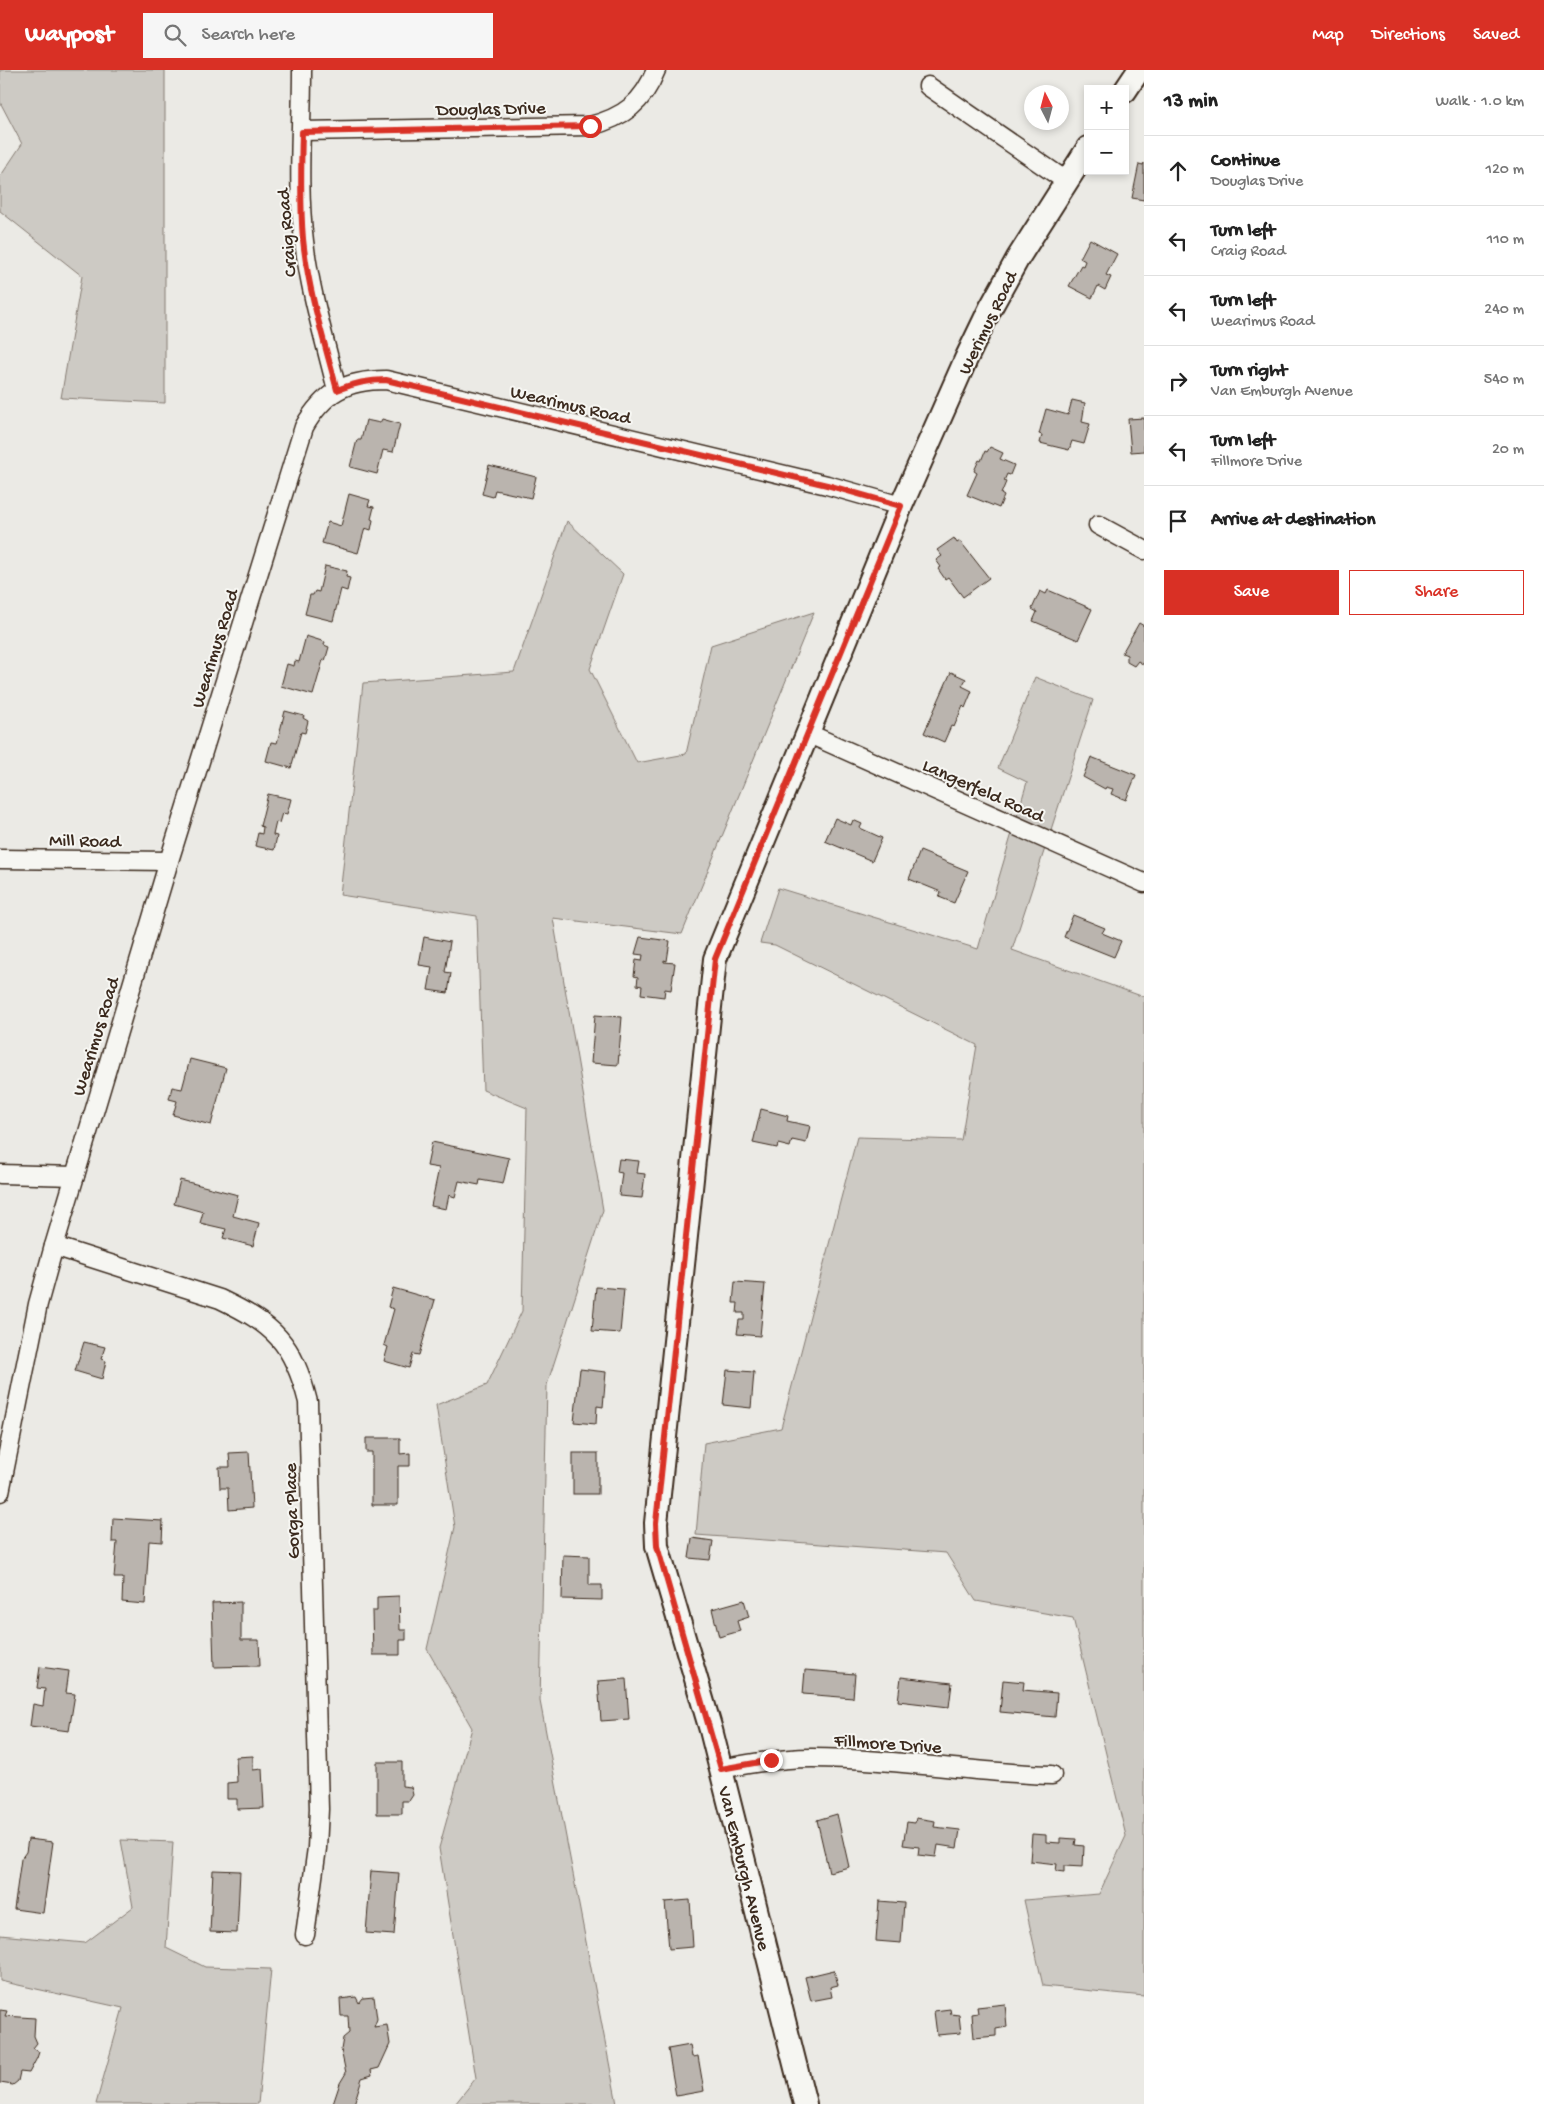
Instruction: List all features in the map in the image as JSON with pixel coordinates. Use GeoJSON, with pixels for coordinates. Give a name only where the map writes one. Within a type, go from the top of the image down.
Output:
{"type":"FeatureCollection","features":[{"type":"Feature","properties":{"kind":"main road"},"geometry":{"type":"LineString","coordinates":[[1129,85],[1139,70]]}},
{"type":"Feature","properties":{"kind":"main road","name":"Werimus Road"},"geometry":{"type":"LineString","coordinates":[[901,506],[991,307],[1018,258],[1084,154]]}},
{"type":"Feature","properties":{"kind":"main road","name":"Van Emburgh Avenue"},"geometry":{"type":"LineString","coordinates":[[806,2104],[721,1769],[657,1546],[656,1523],[715,959],[901,506]]}},
{"type":"Feature","properties":{"kind":"street","name":"Craig Road"},"geometry":{"type":"LineString","coordinates":[[302,70],[301,195],[304,240],[309,278],[337,390]]}},
{"type":"Feature","properties":{"kind":"street","name":"Douglas Drive"},"geometry":{"type":"LineString","coordinates":[[302,132],[590,126],[608,121],[624,113],[640,99],[656,70]]}},
{"type":"Feature","properties":{"kind":"street"},"geometry":{"type":"LineString","coordinates":[[928,86],[1066,182]]}},
{"type":"Feature","properties":{"kind":"street","name":"Wearimus Road"},"geometry":{"type":"LineString","coordinates":[[0,1492],[38,1304],[54,1246],[304,427],[313,411],[337,390],[353,383],[369,380],[386,380],[827,485],[901,506]]}},
{"type":"Feature","properties":{"kind":"street"},"geometry":{"type":"LineString","coordinates":[[1098,525],[1144,550]]}},
{"type":"Feature","properties":{"kind":"street","name":"Langerfeld Road"},"geometry":{"type":"LineString","coordinates":[[807,733],[1144,883]]}},
{"type":"Feature","properties":{"kind":"street","name":"Mill Road"},"geometry":{"type":"LineString","coordinates":[[0,859],[170,861]]}},
{"type":"Feature","properties":{"kind":"street"},"geometry":{"type":"LineString","coordinates":[[0,1174],[75,1176]]}},
{"type":"Feature","properties":{"kind":"street","name":"Gorga Place"},"geometry":{"type":"LineString","coordinates":[[54,1246],[220,1298],[262,1323],[282,1341],[294,1357],[302,1378],[308,1402],[319,1809],[317,1848],[305,1935]]}},
{"type":"Feature","properties":{"kind":"street","name":"Fillmore Drive"},"geometry":{"type":"LineString","coordinates":[[721,1769],[771,1760],[811,1758],[851,1759],[1014,1774],[1052,1775]]}},
{"type":"Feature","properties":{"kind":"shaded area"},"geometry":{"type":"Polygon","coordinates":[[[0,70],[165,70],[165,403],[61,398],[82,276],[0,211],[0,177],[22,144],[0,102],[0,70]]]}},
{"type":"Feature","properties":{"kind":"shaded area"},"geometry":{"type":"Polygon","coordinates":[[[567,521],[623,574],[590,669],[637,763],[686,754],[711,645],[814,612],[682,934],[553,918],[603,1210],[547,1385],[540,1701],[617,2104],[455,2104],[476,2078],[439,1848],[472,1728],[427,1649],[455,1527],[436,1405],[487,1385],[522,1311],[527,1108],[483,1090],[477,916],[340,895],[363,683],[514,672],[567,521]]]}},
{"type":"Feature","properties":{"kind":"shaded area"},"geometry":{"type":"Polygon","coordinates":[[[1035,677],[1093,700],[1012,950],[1144,997],[1144,1996],[1043,1986],[1024,1900],[1099,1894],[1126,1836],[1073,1618],[976,1601],[946,1553],[696,1535],[704,1443],[781,1428],[857,1137],[961,1140],[977,1045],[775,945],[760,943],[778,888],[978,949],[1027,782],[998,768],[1035,677]]]}},
{"type":"Feature","properties":{"kind":"shaded area"},"geometry":{"type":"Polygon","coordinates":[[[121,1840],[173,1842],[166,1948],[205,1967],[271,1969],[258,2104],[96,2104],[123,2008],[0,1981],[0,1935],[85,1943],[133,1907],[121,1840]]]}},
{"type":"Feature","properties":{"kind":"building"},"geometry":{"type":"Polygon","coordinates":[[[1144,163],[1144,200],[1132,198],[1139,164],[1143,165],[1144,163]]]}},
{"type":"Feature","properties":{"kind":"building"},"geometry":{"type":"Polygon","coordinates":[[[1090,239],[1117,254],[1106,275],[1111,277],[1105,290],[1098,286],[1092,298],[1069,286],[1081,265],[1083,266],[1085,261],[1080,258],[1090,239]]]}},
{"type":"Feature","properties":{"kind":"building"},"geometry":{"type":"Polygon","coordinates":[[[1072,400],[1085,403],[1082,422],[1090,424],[1084,444],[1072,441],[1069,450],[1040,443],[1042,435],[1039,434],[1046,409],[1068,415],[1072,400]]]}},
{"type":"Feature","properties":{"kind":"building"},"geometry":{"type":"Polygon","coordinates":[[[1144,418],[1144,451],[1131,452],[1128,419],[1144,418]]]}},
{"type":"Feature","properties":{"kind":"building"},"geometry":{"type":"Polygon","coordinates":[[[382,419],[400,424],[393,452],[383,450],[377,474],[350,467],[357,440],[361,440],[366,420],[380,423],[382,419]]]}},
{"type":"Feature","properties":{"kind":"building"},"geometry":{"type":"Polygon","coordinates":[[[990,447],[1003,453],[1000,459],[1014,465],[1010,475],[1007,474],[1004,481],[1006,482],[1001,494],[1004,496],[999,508],[967,495],[977,473],[974,471],[979,460],[981,461],[985,451],[987,452],[990,447]]]}},
{"type":"Feature","properties":{"kind":"building"},"geometry":{"type":"Polygon","coordinates":[[[489,465],[536,477],[531,498],[495,490],[493,497],[482,494],[489,465]]]}},
{"type":"Feature","properties":{"kind":"building"},"geometry":{"type":"Polygon","coordinates":[[[349,494],[370,500],[368,506],[374,507],[371,530],[365,528],[358,553],[322,543],[328,522],[341,526],[349,494]]]}},
{"type":"Feature","properties":{"kind":"building"},"geometry":{"type":"Polygon","coordinates":[[[954,538],[957,543],[960,541],[989,578],[963,597],[948,577],[945,579],[938,569],[941,567],[936,560],[942,556],[937,550],[954,538]]]}},
{"type":"Feature","properties":{"kind":"building"},"geometry":{"type":"Polygon","coordinates":[[[325,566],[347,571],[346,577],[350,578],[347,591],[341,589],[333,621],[305,614],[310,595],[313,595],[315,591],[319,592],[325,566]]]}},
{"type":"Feature","properties":{"kind":"building"},"geometry":{"type":"Polygon","coordinates":[[[1048,590],[1092,609],[1078,640],[1033,621],[1037,612],[1032,609],[1040,591],[1046,594],[1048,590]]]}},
{"type":"Feature","properties":{"kind":"building"},"geometry":{"type":"Polygon","coordinates":[[[1139,623],[1144,626],[1144,665],[1138,661],[1134,666],[1127,662],[1127,655],[1122,653],[1139,623]]]}},
{"type":"Feature","properties":{"kind":"building"},"geometry":{"type":"Polygon","coordinates":[[[306,636],[325,642],[324,645],[329,647],[325,661],[323,660],[313,695],[281,686],[287,664],[294,666],[295,661],[299,662],[306,636]]]}},
{"type":"Feature","properties":{"kind":"building"},"geometry":{"type":"Polygon","coordinates":[[[951,672],[966,679],[962,686],[972,691],[965,708],[963,706],[954,727],[951,726],[944,742],[924,733],[951,672]]]}},
{"type":"Feature","properties":{"kind":"building"},"geometry":{"type":"Polygon","coordinates":[[[285,711],[304,716],[303,718],[308,721],[305,733],[301,732],[291,768],[266,761],[271,742],[277,743],[285,711]]]}},
{"type":"Feature","properties":{"kind":"building"},"geometry":{"type":"Polygon","coordinates":[[[1091,757],[1136,775],[1126,800],[1111,794],[1113,789],[1106,787],[1105,789],[1083,777],[1091,757]]]}},
{"type":"Feature","properties":{"kind":"building"},"geometry":{"type":"Polygon","coordinates":[[[268,794],[291,799],[287,814],[282,813],[279,823],[276,822],[273,835],[277,836],[274,850],[255,846],[258,833],[262,834],[263,827],[260,826],[268,794]]]}},
{"type":"Feature","properties":{"kind":"building"},"geometry":{"type":"Polygon","coordinates":[[[835,818],[851,825],[853,820],[862,824],[860,828],[882,838],[872,861],[825,841],[835,818]]]}},
{"type":"Feature","properties":{"kind":"building"},"geometry":{"type":"Polygon","coordinates":[[[920,851],[968,871],[954,903],[939,897],[941,892],[909,879],[920,851]]]}},
{"type":"Feature","properties":{"kind":"building"},"geometry":{"type":"Polygon","coordinates":[[[1073,915],[1105,928],[1102,933],[1121,941],[1114,957],[1064,937],[1073,915]]]}},
{"type":"Feature","properties":{"kind":"building"},"geometry":{"type":"Polygon","coordinates":[[[424,937],[450,942],[445,972],[451,973],[448,993],[428,990],[432,967],[419,965],[424,937]]]}},
{"type":"Feature","properties":{"kind":"building"},"geometry":{"type":"Polygon","coordinates":[[[640,937],[670,941],[667,961],[664,960],[664,962],[675,963],[671,990],[665,989],[664,997],[641,994],[642,986],[637,985],[638,977],[634,976],[636,960],[642,961],[643,955],[635,954],[640,937]]]}},
{"type":"Feature","properties":{"kind":"building"},"geometry":{"type":"Polygon","coordinates":[[[595,1015],[622,1017],[618,1065],[591,1063],[595,1015]]]}},
{"type":"Feature","properties":{"kind":"building"},"geometry":{"type":"Polygon","coordinates":[[[190,1059],[226,1068],[211,1125],[173,1115],[177,1101],[169,1099],[172,1087],[182,1089],[190,1059]]]}},
{"type":"Feature","properties":{"kind":"building"},"geometry":{"type":"Polygon","coordinates":[[[761,1109],[788,1116],[787,1121],[810,1126],[806,1143],[792,1140],[790,1147],[778,1144],[777,1148],[753,1143],[761,1109]]]}},
{"type":"Feature","properties":{"kind":"building"},"geometry":{"type":"Polygon","coordinates":[[[432,1142],[509,1158],[503,1184],[480,1180],[479,1185],[459,1181],[455,1197],[449,1195],[446,1209],[431,1206],[439,1168],[427,1166],[432,1142]]]}},
{"type":"Feature","properties":{"kind":"building"},"geometry":{"type":"Polygon","coordinates":[[[619,1159],[639,1161],[637,1173],[645,1174],[642,1198],[619,1196],[622,1173],[617,1172],[619,1159]]]}},
{"type":"Feature","properties":{"kind":"building"},"geometry":{"type":"Polygon","coordinates":[[[180,1180],[238,1195],[233,1216],[259,1223],[253,1246],[223,1238],[226,1229],[200,1223],[203,1212],[174,1204],[180,1180]]]}},
{"type":"Feature","properties":{"kind":"building"},"geometry":{"type":"Polygon","coordinates":[[[735,1282],[765,1284],[760,1336],[737,1334],[739,1320],[744,1320],[744,1313],[737,1313],[738,1303],[733,1303],[735,1282]]]}},
{"type":"Feature","properties":{"kind":"building"},"geometry":{"type":"Polygon","coordinates":[[[596,1287],[624,1289],[620,1333],[592,1331],[596,1287]]]}},
{"type":"Feature","properties":{"kind":"building"},"geometry":{"type":"Polygon","coordinates":[[[393,1288],[435,1300],[419,1355],[413,1354],[409,1368],[384,1361],[388,1347],[384,1345],[394,1309],[388,1307],[393,1288]]]}},
{"type":"Feature","properties":{"kind":"building"},"geometry":{"type":"Polygon","coordinates":[[[84,1342],[105,1347],[101,1359],[106,1361],[102,1379],[75,1371],[84,1342]]]}},
{"type":"Feature","properties":{"kind":"building"},"geometry":{"type":"Polygon","coordinates":[[[580,1369],[606,1372],[603,1407],[597,1406],[596,1424],[574,1422],[580,1369]]]}},
{"type":"Feature","properties":{"kind":"building"},"geometry":{"type":"Polygon","coordinates":[[[727,1370],[754,1372],[751,1408],[723,1405],[727,1370]]]}},
{"type":"Feature","properties":{"kind":"building"},"geometry":{"type":"Polygon","coordinates":[[[366,1438],[400,1438],[400,1454],[410,1453],[410,1466],[398,1466],[398,1505],[372,1505],[372,1452],[366,1452],[366,1438]]]}},
{"type":"Feature","properties":{"kind":"building"},"geometry":{"type":"Polygon","coordinates":[[[249,1452],[252,1508],[229,1510],[228,1488],[220,1488],[219,1467],[230,1467],[229,1453],[249,1452]]]}},
{"type":"Feature","properties":{"kind":"building"},"geometry":{"type":"Polygon","coordinates":[[[573,1453],[598,1453],[598,1494],[573,1494],[573,1453]]]}},
{"type":"Feature","properties":{"kind":"building"},"geometry":{"type":"Polygon","coordinates":[[[113,1518],[163,1521],[162,1542],[149,1541],[145,1604],[122,1602],[123,1578],[114,1578],[117,1542],[112,1542],[113,1518]]]}},
{"type":"Feature","properties":{"kind":"building"},"geometry":{"type":"Polygon","coordinates":[[[692,1538],[713,1541],[710,1560],[689,1558],[692,1538]]]}},
{"type":"Feature","properties":{"kind":"building"},"geometry":{"type":"Polygon","coordinates":[[[563,1555],[589,1556],[589,1585],[602,1585],[602,1600],[562,1599],[563,1555]]]}},
{"type":"Feature","properties":{"kind":"building"},"geometry":{"type":"Polygon","coordinates":[[[399,1596],[400,1630],[406,1630],[406,1640],[400,1640],[400,1655],[373,1655],[372,1611],[377,1611],[377,1597],[399,1596]]]}},
{"type":"Feature","properties":{"kind":"building"},"geometry":{"type":"Polygon","coordinates":[[[744,1600],[749,1617],[737,1621],[740,1631],[719,1637],[712,1609],[744,1600]]]}},
{"type":"Feature","properties":{"kind":"building"},"geometry":{"type":"Polygon","coordinates":[[[241,1602],[241,1640],[259,1640],[260,1666],[214,1667],[212,1603],[241,1602]]]}},
{"type":"Feature","properties":{"kind":"building"},"geometry":{"type":"Polygon","coordinates":[[[40,1667],[69,1671],[66,1693],[75,1694],[69,1731],[30,1726],[33,1704],[43,1706],[45,1689],[37,1688],[40,1667]]]}},
{"type":"Feature","properties":{"kind":"building"},"geometry":{"type":"Polygon","coordinates":[[[805,1670],[855,1674],[853,1698],[803,1694],[805,1670]]]}},
{"type":"Feature","properties":{"kind":"building"},"geometry":{"type":"Polygon","coordinates":[[[901,1677],[952,1683],[949,1707],[898,1701],[901,1677]]]}},
{"type":"Feature","properties":{"kind":"building"},"geometry":{"type":"Polygon","coordinates":[[[626,1679],[629,1719],[601,1721],[598,1681],[626,1679]]]}},
{"type":"Feature","properties":{"kind":"building"},"geometry":{"type":"Polygon","coordinates":[[[1003,1680],[1024,1682],[1023,1690],[1057,1693],[1055,1717],[1000,1712],[1003,1680]]]}},
{"type":"Feature","properties":{"kind":"building"},"geometry":{"type":"Polygon","coordinates":[[[253,1756],[253,1770],[262,1769],[264,1808],[237,1809],[237,1799],[227,1799],[227,1783],[237,1782],[236,1757],[253,1756]]]}},
{"type":"Feature","properties":{"kind":"building"},"geometry":{"type":"Polygon","coordinates":[[[377,1762],[402,1762],[402,1786],[411,1787],[413,1795],[409,1801],[402,1801],[402,1814],[377,1814],[377,1762]]]}},
{"type":"Feature","properties":{"kind":"building"},"geometry":{"type":"Polygon","coordinates":[[[837,1814],[849,1867],[829,1872],[817,1820],[837,1814]]]}},
{"type":"Feature","properties":{"kind":"building"},"geometry":{"type":"Polygon","coordinates":[[[916,1818],[935,1821],[934,1827],[960,1830],[957,1848],[938,1845],[936,1857],[918,1855],[919,1847],[903,1845],[907,1822],[915,1823],[916,1818]]]}},
{"type":"Feature","properties":{"kind":"building"},"geometry":{"type":"Polygon","coordinates":[[[1032,1834],[1046,1835],[1046,1842],[1060,1843],[1060,1838],[1076,1839],[1075,1845],[1084,1846],[1083,1867],[1064,1866],[1064,1872],[1056,1871],[1057,1864],[1030,1861],[1032,1834]]]}},
{"type":"Feature","properties":{"kind":"building"},"geometry":{"type":"Polygon","coordinates":[[[28,1839],[53,1842],[43,1913],[14,1909],[21,1859],[26,1852],[28,1839]]]}},
{"type":"Feature","properties":{"kind":"building"},"geometry":{"type":"Polygon","coordinates":[[[213,1870],[240,1871],[237,1933],[210,1932],[213,1870]]]}},
{"type":"Feature","properties":{"kind":"building"},"geometry":{"type":"Polygon","coordinates":[[[371,1871],[399,1873],[394,1935],[366,1933],[371,1871]]]}},
{"type":"Feature","properties":{"kind":"building"},"geometry":{"type":"Polygon","coordinates":[[[690,1900],[693,1947],[669,1949],[665,1902],[690,1900]]]}},
{"type":"Feature","properties":{"kind":"building"},"geometry":{"type":"Polygon","coordinates":[[[879,1901],[904,1903],[901,1943],[876,1941],[879,1901]]]}},
{"type":"Feature","properties":{"kind":"building"},"geometry":{"type":"Polygon","coordinates":[[[834,1970],[838,1985],[830,1987],[832,1997],[811,2001],[805,1977],[834,1970]]]}},
{"type":"Feature","properties":{"kind":"building"},"geometry":{"type":"Polygon","coordinates":[[[356,1997],[359,2003],[363,1998],[374,1997],[377,2019],[374,2027],[387,2025],[390,2044],[379,2068],[371,2070],[372,2075],[362,2078],[354,2104],[333,2104],[340,2083],[346,2073],[341,2050],[343,2038],[349,2033],[348,2016],[341,2016],[340,1999],[356,1997]]]}},
{"type":"Feature","properties":{"kind":"building"},"geometry":{"type":"Polygon","coordinates":[[[1005,2004],[1007,2027],[996,2029],[996,2036],[974,2038],[972,2014],[978,2013],[977,2007],[1005,2004]]]}},
{"type":"Feature","properties":{"kind":"building"},"geometry":{"type":"Polygon","coordinates":[[[950,2009],[951,2014],[959,2015],[961,2033],[937,2035],[934,2011],[950,2009]]]}},
{"type":"Feature","properties":{"kind":"building"},"geometry":{"type":"Polygon","coordinates":[[[0,2010],[7,2011],[5,2016],[35,2018],[34,2036],[37,2043],[33,2048],[39,2052],[29,2073],[20,2072],[18,2081],[13,2085],[0,2083],[0,2010]]]}},
{"type":"Feature","properties":{"kind":"building"},"geometry":{"type":"Polygon","coordinates":[[[690,2045],[692,2057],[698,2056],[704,2091],[676,2096],[668,2049],[690,2045]]]}},
{"type":"Feature","properties":{"kind":"route"},"geometry":{"type":"LineString","coordinates":[[590,126],[302,132],[301,195],[304,240],[309,278],[337,390],[353,383],[369,380],[386,380],[827,485],[901,506],[715,959],[656,1523],[657,1546],[721,1769],[771,1760]]}}]}
